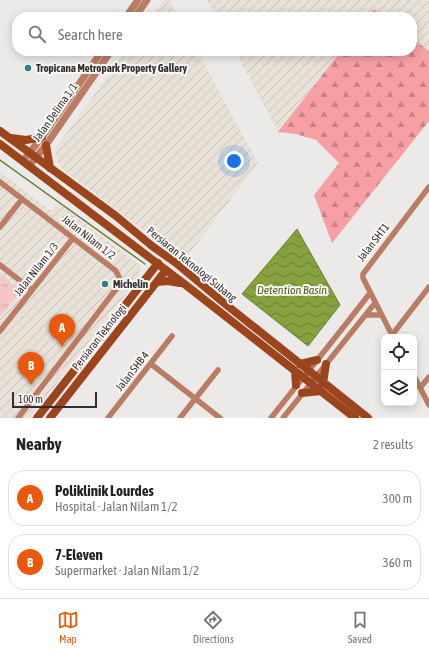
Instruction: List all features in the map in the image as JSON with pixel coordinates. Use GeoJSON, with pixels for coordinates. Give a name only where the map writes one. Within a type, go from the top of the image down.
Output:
{"type":"FeatureCollection","features":[{"type":"Feature","properties":{"kind":"main road","name":"Persiaran Teknologi Subang"},"geometry":{"type":"LineString","coordinates":[[0,131],[116,216],[152,246],[176,263],[297,368]]}},
{"type":"Feature","properties":{"kind":"main road"},"geometry":{"type":"LineString","coordinates":[[10,138],[26,140],[42,137]]}},
{"type":"Feature","properties":{"kind":"main road","name":"Persiaran Teknologi Subang"},"geometry":{"type":"LineString","coordinates":[[0,144],[148,256],[163,265],[187,286],[313,380],[321,391],[356,418]]}},
{"type":"Feature","properties":{"kind":"main road"},"geometry":{"type":"LineString","coordinates":[[46,145],[50,168]]}},
{"type":"Feature","properties":{"kind":"main road"},"geometry":{"type":"LineString","coordinates":[[152,246],[163,265],[170,263],[185,272]]}},
{"type":"Feature","properties":{"kind":"main road"},"geometry":{"type":"LineString","coordinates":[[147,277],[149,264],[148,256]]}},
{"type":"Feature","properties":{"kind":"main road","name":"Persiaran Teknologi"},"geometry":{"type":"LineString","coordinates":[[37,418],[147,277],[163,265]]}},
{"type":"Feature","properties":{"kind":"main road","name":"Persiaran Teknologi"},"geometry":{"type":"LineString","coordinates":[[50,418],[157,282],[163,265]]}},
{"type":"Feature","properties":{"kind":"main road"},"geometry":{"type":"LineString","coordinates":[[157,282],[173,281],[187,286]]}},
{"type":"Feature","properties":{"kind":"main road"},"geometry":{"type":"LineString","coordinates":[[296,385],[297,368],[317,360]]}},
{"type":"Feature","properties":{"kind":"main road"},"geometry":{"type":"LineString","coordinates":[[323,383],[326,364]]}},
{"type":"Feature","properties":{"kind":"main road","name":"Persiaran Teknologi Subang"},"geometry":{"type":"LineString","coordinates":[[313,380],[323,383],[368,418]]}},
{"type":"Feature","properties":{"kind":"main road"},"geometry":{"type":"LineString","coordinates":[[302,393],[321,391]]}},
{"type":"Feature","properties":{"kind":"street"},"geometry":{"type":"LineString","coordinates":[[130,12],[132,0]]}},
{"type":"Feature","properties":{"kind":"street"},"geometry":{"type":"LineString","coordinates":[[132,12],[138,0]]}},
{"type":"Feature","properties":{"kind":"street"},"geometry":{"type":"LineString","coordinates":[[133,12],[147,0]]}},
{"type":"Feature","properties":{"kind":"street","name":"Jalan Delima 1/1"},"geometry":{"type":"LineString","coordinates":[[26,163],[33,154],[42,137],[99,56]]}},
{"type":"Feature","properties":{"kind":"street","name":"Jalan Delima 1/1"},"geometry":{"type":"LineString","coordinates":[[33,154],[46,145],[108,56]]}},
{"type":"Feature","properties":{"kind":"street","name":"Jalan Nilam 1/2"},"geometry":{"type":"LineString","coordinates":[[0,182],[116,271],[119,277],[119,285],[18,418]]}},
{"type":"Feature","properties":{"kind":"street","name":"Jalan SHT1"},"geometry":{"type":"LineString","coordinates":[[392,334],[362,278],[364,271],[429,187]]}},
{"type":"Feature","properties":{"kind":"street"},"geometry":{"type":"LineString","coordinates":[[0,227],[22,199]]}},
{"type":"Feature","properties":{"kind":"street","name":"Jalan Nilam 1/3"},"geometry":{"type":"LineString","coordinates":[[0,331],[73,238]]}},
{"type":"Feature","properties":{"kind":"street"},"geometry":{"type":"LineString","coordinates":[[0,265],[32,290]]}},
{"type":"Feature","properties":{"kind":"street"},"geometry":{"type":"LineString","coordinates":[[394,334],[429,287]]}},
{"type":"Feature","properties":{"kind":"street"},"geometry":{"type":"LineString","coordinates":[[271,418],[370,293]]}},
{"type":"Feature","properties":{"kind":"street"},"geometry":{"type":"LineString","coordinates":[[283,418],[375,303]]}},
{"type":"Feature","properties":{"kind":"street"},"geometry":{"type":"LineString","coordinates":[[366,315],[382,315]]}},
{"type":"Feature","properties":{"kind":"street","name":"Jalan SHB 4"},"geometry":{"type":"LineString","coordinates":[[108,418],[172,336]]}},
{"type":"Feature","properties":{"kind":"street"},"geometry":{"type":"LineString","coordinates":[[151,364],[220,418]]}},
{"type":"Feature","properties":{"kind":"street"},"geometry":{"type":"LineString","coordinates":[[180,418],[218,370]]}},
{"type":"Feature","properties":{"kind":"street"},"geometry":{"type":"LineString","coordinates":[[420,388],[429,377]]}},
{"type":"Feature","properties":{"kind":"street"},"geometry":{"type":"LineString","coordinates":[[417,382],[429,405]]}},
{"type":"Feature","properties":{"kind":"street"},"geometry":{"type":"LineString","coordinates":[[285,399],[293,405]]}},
{"type":"Feature","properties":{"kind":"shaded area"},"geometry":{"type":"Polygon","coordinates":[[[163,0],[169,0],[175,12],[155,12],[163,0]]]}},
{"type":"Feature","properties":{"kind":"shaded area"},"geometry":{"type":"Polygon","coordinates":[[[207,0],[429,0],[429,51],[417,42],[417,12],[378,12],[374,9],[371,12],[213,12],[207,0]]]}},
{"type":"Feature","properties":{"kind":"shaded area"},"geometry":{"type":"Polygon","coordinates":[[[122,56],[200,56],[258,163],[184,261],[60,167],[54,150],[122,56]]]}},
{"type":"Feature","properties":{"kind":"shaded area"},"geometry":{"type":"Polygon","coordinates":[[[238,56],[337,56],[278,132],[238,56]]]}},
{"type":"Feature","properties":{"kind":"shaded area"},"geometry":{"type":"Polygon","coordinates":[[[0,172],[51,211],[58,203],[141,266],[138,278],[30,418],[0,418],[0,172]]]}},
{"type":"Feature","properties":{"kind":"green space"},"geometry":{"type":"Polygon","coordinates":[[[417,42],[429,51],[429,121],[332,243],[314,195],[339,163],[316,140],[296,134],[278,132],[337,56],[417,56],[417,42]]]}},
{"type":"Feature","properties":{"kind":"green space"},"geometry":{"type":"Polygon","coordinates":[[[0,275],[20,291],[0,317],[0,275]]]}},
{"type":"Feature","properties":{"kind":"water","name":"Detention Basin"},"geometry":{"type":"Polygon","coordinates":[[[297,229],[340,305],[308,346],[242,294],[297,229]]]}},
{"type":"Feature","properties":{"kind":"waterway"},"geometry":{"type":"LineString","coordinates":[[0,160],[145,264]]}},
{"type":"Feature","properties":{"kind":"place","name":"Tropicana Metropark Property Gallery"},"geometry":{"type":"Point","coordinates":[28,68]}},
{"type":"Feature","properties":{"kind":"place","name":"Michelin"},"geometry":{"type":"Point","coordinates":[105,284]}},
{"type":"Feature","properties":{"kind":"place","name":"Poliklinik Lourdes"},"geometry":{"type":"Point","coordinates":[62,347]}},
{"type":"Feature","properties":{"kind":"place","name":"7-Eleven"},"geometry":{"type":"Point","coordinates":[31,385]}}]}
